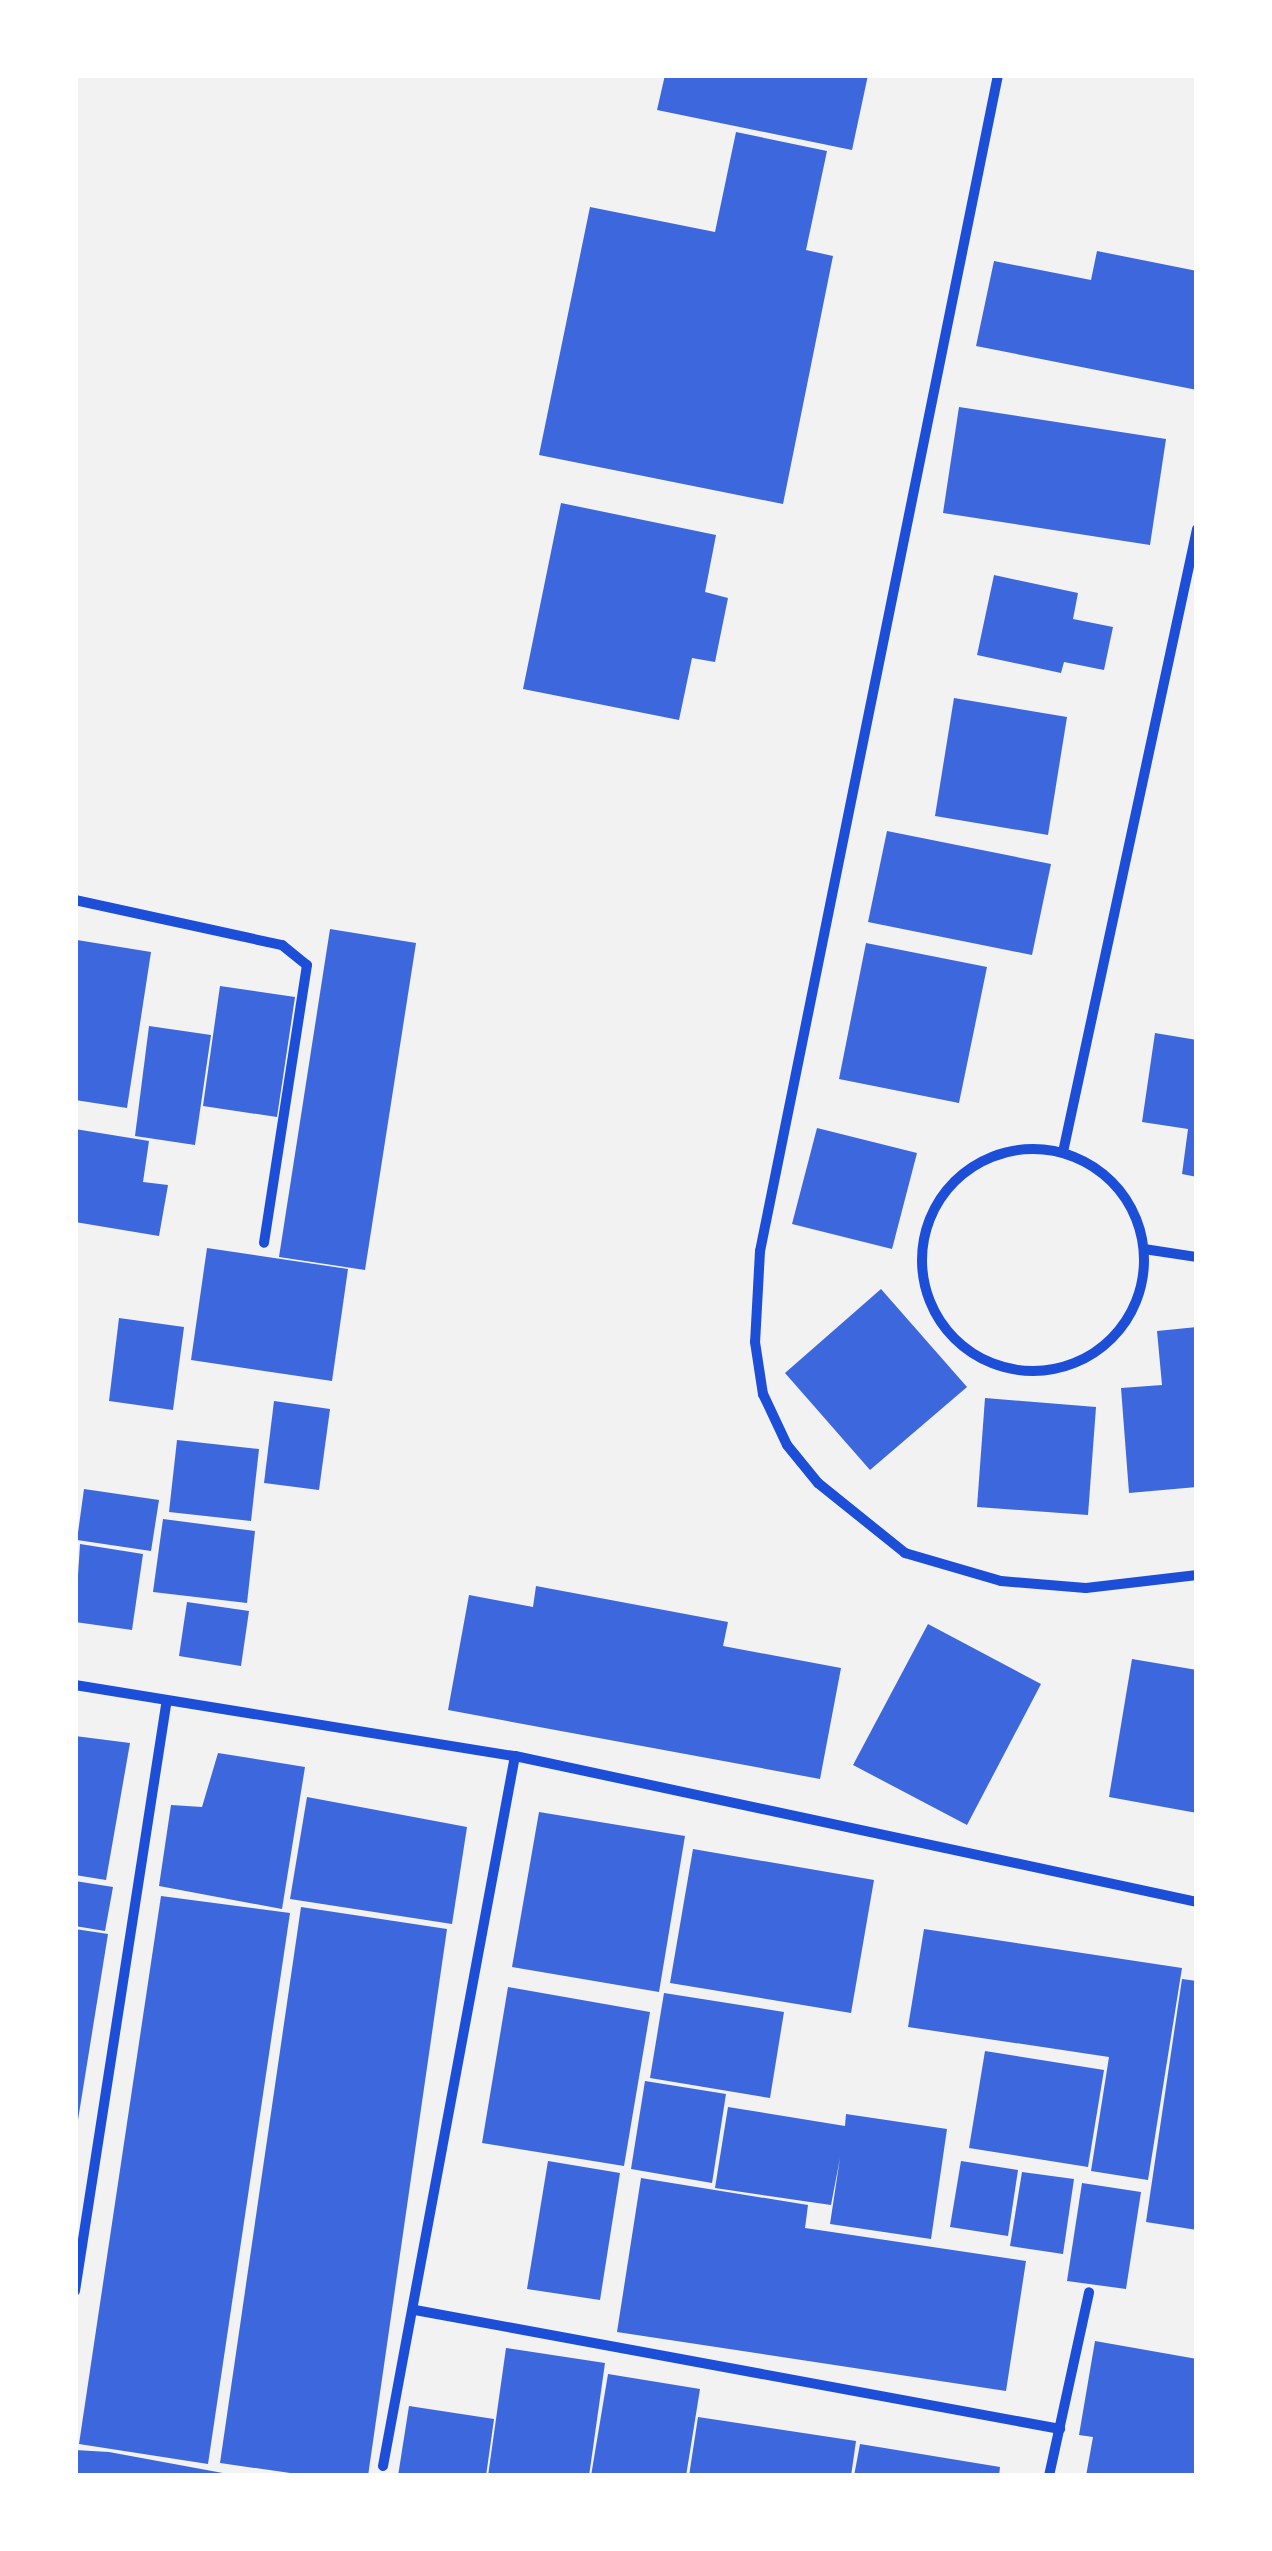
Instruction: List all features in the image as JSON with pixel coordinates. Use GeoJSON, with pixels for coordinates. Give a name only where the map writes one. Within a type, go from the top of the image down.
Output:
{"type":"FeatureCollection","features":[{"type":"Feature","properties":{"kind":"street"},"geometry":{"type":"LineString","coordinates":[[998,75],[760,1252],[755,1342],[763,1394],[787,1446],[818,1483],[905,1553],[1001,1580],[1086,1588],[1197,1575]]}},
{"type":"Feature","properties":{"kind":"street"},"geometry":{"type":"LineString","coordinates":[[1063,1152],[1197,529]]}},
{"type":"Feature","properties":{"kind":"street"},"geometry":{"type":"LineString","coordinates":[[75,900],[282,945],[307,965],[264,1243]]}},
{"type":"Feature","properties":{"kind":"street"},"geometry":{"type":"LineString","coordinates":[[1034,1148],[1063,1152],[1114,1182],[1131,1205],[1144,1248],[1141,1290],[1130,1316],[1088,1357],[1032,1371],[1003,1367],[953,1337],[924,1287],[925,1229],[936,1202],[978,1162],[1034,1148]]}},
{"type":"Feature","properties":{"kind":"street"},"geometry":{"type":"LineString","coordinates":[[1144,1248],[1197,1256]]}},
{"type":"Feature","properties":{"kind":"street"},"geometry":{"type":"LineString","coordinates":[[75,1685],[166,1704],[515,1756],[1197,1902]]}},
{"type":"Feature","properties":{"kind":"street"},"geometry":{"type":"LineString","coordinates":[[75,2291],[166,1704]]}},
{"type":"Feature","properties":{"kind":"street"},"geometry":{"type":"LineString","coordinates":[[383,2466],[515,1756]]}},
{"type":"Feature","properties":{"kind":"street"},"geometry":{"type":"LineString","coordinates":[[1049,2476],[1090,2292]]}},
{"type":"Feature","properties":{"kind":"street"},"geometry":{"type":"LineString","coordinates":[[415,2310],[1060,2429]]}},
{"type":"Feature","properties":{"kind":"building"},"geometry":{"type":"Polygon","coordinates":[[[665,75],[868,75],[852,150],[657,110],[665,75]]]}},
{"type":"Feature","properties":{"kind":"building"},"geometry":{"type":"Polygon","coordinates":[[[736,132],[827,151],[806,250],[833,256],[783,504],[539,455],[590,207],[715,232],[736,132]]]}},
{"type":"Feature","properties":{"kind":"building"},"geometry":{"type":"Polygon","coordinates":[[[1097,251],[1197,271],[1197,390],[976,346],[994,261],[1091,280],[1097,251]]]}},
{"type":"Feature","properties":{"kind":"building"},"geometry":{"type":"Polygon","coordinates":[[[959,407],[1166,439],[1150,545],[943,513],[959,407]]]}},
{"type":"Feature","properties":{"kind":"building"},"geometry":{"type":"Polygon","coordinates":[[[561,503],[716,535],[705,592],[728,598],[715,662],[692,658],[679,720],[523,689],[561,503]]]}},
{"type":"Feature","properties":{"kind":"building"},"geometry":{"type":"Polygon","coordinates":[[[994,575],[1078,593],[1073,619],[1113,627],[1104,670],[1064,662],[1061,673],[977,655],[994,575]]]}},
{"type":"Feature","properties":{"kind":"building"},"geometry":{"type":"Polygon","coordinates":[[[954,698],[1067,717],[1048,835],[935,816],[954,698]]]}},
{"type":"Feature","properties":{"kind":"building"},"geometry":{"type":"Polygon","coordinates":[[[887,831],[1051,864],[1032,955],[868,922],[887,831]]]}},
{"type":"Feature","properties":{"kind":"building"},"geometry":{"type":"Polygon","coordinates":[[[330,929],[416,943],[365,1270],[279,1257],[330,929]]]}},
{"type":"Feature","properties":{"kind":"building"},"geometry":{"type":"Polygon","coordinates":[[[77,940],[151,952],[127,1108],[75,1100],[77,940]]]}},
{"type":"Feature","properties":{"kind":"building"},"geometry":{"type":"Polygon","coordinates":[[[866,943],[987,967],[959,1103],[839,1079],[866,943]]]}},
{"type":"Feature","properties":{"kind":"building"},"geometry":{"type":"Polygon","coordinates":[[[220,986],[295,997],[277,1117],[203,1106],[220,986]]]}},
{"type":"Feature","properties":{"kind":"building"},"geometry":{"type":"Polygon","coordinates":[[[149,1026],[211,1035],[195,1145],[135,1136],[149,1026]]]}},
{"type":"Feature","properties":{"kind":"building"},"geometry":{"type":"Polygon","coordinates":[[[1155,1033],[1197,1040],[1197,1177],[1182,1174],[1188,1129],[1142,1122],[1155,1033]]]}},
{"type":"Feature","properties":{"kind":"building"},"geometry":{"type":"Polygon","coordinates":[[[817,1128],[917,1153],[892,1249],[792,1224],[817,1128]]]}},
{"type":"Feature","properties":{"kind":"building"},"geometry":{"type":"Polygon","coordinates":[[[75,1129],[149,1141],[143,1182],[168,1185],[159,1236],[75,1222],[75,1129]]]}},
{"type":"Feature","properties":{"kind":"building"},"geometry":{"type":"Polygon","coordinates":[[[207,1248],[348,1269],[332,1381],[191,1360],[207,1248]]]}},
{"type":"Feature","properties":{"kind":"building"},"geometry":{"type":"Polygon","coordinates":[[[881,1289],[967,1387],[870,1470],[785,1373],[881,1289]]]}},
{"type":"Feature","properties":{"kind":"building"},"geometry":{"type":"Polygon","coordinates":[[[119,1318],[184,1327],[173,1410],[109,1401],[119,1318]]]}},
{"type":"Feature","properties":{"kind":"building"},"geometry":{"type":"Polygon","coordinates":[[[1197,1327],[1197,1487],[1129,1493],[1121,1388],[1162,1385],[1157,1331],[1197,1327]]]}},
{"type":"Feature","properties":{"kind":"building"},"geometry":{"type":"Polygon","coordinates":[[[985,1398],[1096,1407],[1088,1515],[977,1507],[985,1398]]]}},
{"type":"Feature","properties":{"kind":"building"},"geometry":{"type":"Polygon","coordinates":[[[274,1401],[330,1409],[319,1490],[264,1483],[274,1401]]]}},
{"type":"Feature","properties":{"kind":"building"},"geometry":{"type":"Polygon","coordinates":[[[177,1440],[259,1449],[251,1521],[169,1512],[177,1440]]]}},
{"type":"Feature","properties":{"kind":"building"},"geometry":{"type":"Polygon","coordinates":[[[84,1489],[159,1500],[151,1551],[77,1540],[84,1489]]]}},
{"type":"Feature","properties":{"kind":"building"},"geometry":{"type":"Polygon","coordinates":[[[163,1519],[255,1531],[247,1603],[153,1592],[163,1519]]]}},
{"type":"Feature","properties":{"kind":"building"},"geometry":{"type":"Polygon","coordinates":[[[80,1544],[143,1554],[132,1630],[75,1622],[80,1544]]]}},
{"type":"Feature","properties":{"kind":"building"},"geometry":{"type":"Polygon","coordinates":[[[536,1586],[728,1622],[723,1646],[841,1668],[820,1779],[448,1710],[469,1595],[533,1607],[536,1586]]]}},
{"type":"Feature","properties":{"kind":"building"},"geometry":{"type":"Polygon","coordinates":[[[187,1602],[249,1611],[241,1666],[179,1656],[187,1602]]]}},
{"type":"Feature","properties":{"kind":"building"},"geometry":{"type":"Polygon","coordinates":[[[928,1624],[1041,1684],[967,1825],[853,1765],[928,1624]]]}},
{"type":"Feature","properties":{"kind":"building"},"geometry":{"type":"Polygon","coordinates":[[[1132,1659],[1197,1670],[1197,1813],[1109,1797],[1132,1659]]]}},
{"type":"Feature","properties":{"kind":"building"},"geometry":{"type":"Polygon","coordinates":[[[75,1736],[130,1743],[106,1880],[75,1875],[75,1736]]]}},
{"type":"Feature","properties":{"kind":"building"},"geometry":{"type":"Polygon","coordinates":[[[218,1753],[305,1767],[282,1909],[159,1886],[171,1805],[202,1807],[218,1753]]]}},
{"type":"Feature","properties":{"kind":"building"},"geometry":{"type":"Polygon","coordinates":[[[307,1797],[467,1827],[452,1924],[290,1899],[307,1797]]]}},
{"type":"Feature","properties":{"kind":"building"},"geometry":{"type":"Polygon","coordinates":[[[539,1812],[685,1836],[659,1992],[512,1967],[539,1812]]]}},
{"type":"Feature","properties":{"kind":"building"},"geometry":{"type":"Polygon","coordinates":[[[693,1849],[874,1880],[851,2013],[670,1983],[693,1849]]]}},
{"type":"Feature","properties":{"kind":"building"},"geometry":{"type":"Polygon","coordinates":[[[75,1881],[113,1887],[105,1931],[75,1926],[75,1881]]]}},
{"type":"Feature","properties":{"kind":"building"},"geometry":{"type":"Polygon","coordinates":[[[161,1896],[290,1913],[208,2464],[79,2444],[161,1896]]]}},
{"type":"Feature","properties":{"kind":"building"},"geometry":{"type":"Polygon","coordinates":[[[301,1907],[447,1929],[368,2476],[311,2476],[220,2463],[301,1907]]]}},
{"type":"Feature","properties":{"kind":"building"},"geometry":{"type":"Polygon","coordinates":[[[75,1929],[108,1934],[77,2126],[75,2126],[75,1929]]]}},
{"type":"Feature","properties":{"kind":"building"},"geometry":{"type":"Polygon","coordinates":[[[924,1929],[1182,1968],[1148,2180],[1091,2171],[1109,2057],[908,2027],[924,1929]]]}},
{"type":"Feature","properties":{"kind":"building"},"geometry":{"type":"Polygon","coordinates":[[[1182,1979],[1197,1981],[1197,2230],[1146,2222],[1182,1979]]]}},
{"type":"Feature","properties":{"kind":"building"},"geometry":{"type":"Polygon","coordinates":[[[508,1987],[650,2012],[624,2166],[482,2143],[508,1987]]]}},
{"type":"Feature","properties":{"kind":"building"},"geometry":{"type":"Polygon","coordinates":[[[664,1993],[784,2012],[770,2098],[650,2078],[664,1993]]]}},
{"type":"Feature","properties":{"kind":"building"},"geometry":{"type":"Polygon","coordinates":[[[985,2051],[1104,2070],[1088,2167],[969,2148],[985,2051]]]}},
{"type":"Feature","properties":{"kind":"building"},"geometry":{"type":"Polygon","coordinates":[[[645,2081],[726,2094],[712,2183],[631,2169],[645,2081]]]}},
{"type":"Feature","properties":{"kind":"building"},"geometry":{"type":"Polygon","coordinates":[[[728,2107],[845,2126],[846,2114],[947,2129],[931,2239],[830,2224],[840,2158],[831,2205],[715,2188],[728,2107]]]}},
{"type":"Feature","properties":{"kind":"building"},"geometry":{"type":"Polygon","coordinates":[[[548,2161],[620,2173],[600,2300],[527,2289],[548,2161]]]}},
{"type":"Feature","properties":{"kind":"building"},"geometry":{"type":"Polygon","coordinates":[[[961,2161],[1018,2170],[1008,2236],[950,2227],[961,2161]]]}},
{"type":"Feature","properties":{"kind":"building"},"geometry":{"type":"Polygon","coordinates":[[[1022,2172],[1074,2179],[1063,2254],[1010,2246],[1022,2172]]]}},
{"type":"Feature","properties":{"kind":"building"},"geometry":{"type":"Polygon","coordinates":[[[641,2178],[808,2205],[805,2228],[1026,2261],[1006,2391],[617,2332],[641,2178]]]}},
{"type":"Feature","properties":{"kind":"building"},"geometry":{"type":"Polygon","coordinates":[[[1082,2183],[1141,2192],[1126,2289],[1067,2281],[1082,2183]]]}},
{"type":"Feature","properties":{"kind":"building"},"geometry":{"type":"Polygon","coordinates":[[[1095,2341],[1197,2359],[1197,2476],[1086,2476],[1093,2437],[1079,2435],[1095,2341]]]}},
{"type":"Feature","properties":{"kind":"building"},"geometry":{"type":"Polygon","coordinates":[[[506,2348],[605,2363],[589,2476],[488,2476],[506,2348]]]}},
{"type":"Feature","properties":{"kind":"building"},"geometry":{"type":"Polygon","coordinates":[[[608,2374],[700,2389],[686,2476],[591,2476],[608,2374]]]}},
{"type":"Feature","properties":{"kind":"building"},"geometry":{"type":"Polygon","coordinates":[[[409,2406],[494,2419],[486,2476],[398,2476],[409,2406]]]}},
{"type":"Feature","properties":{"kind":"building"},"geometry":{"type":"Polygon","coordinates":[[[698,2417],[856,2441],[851,2476],[689,2476],[698,2417]]]}},
{"type":"Feature","properties":{"kind":"building"},"geometry":{"type":"Polygon","coordinates":[[[860,2444],[1000,2467],[999,2476],[854,2476],[860,2444]]]}},
{"type":"Feature","properties":{"kind":"building"},"geometry":{"type":"Polygon","coordinates":[[[75,2450],[109,2452],[239,2476],[75,2476],[75,2450]]]}}]}
